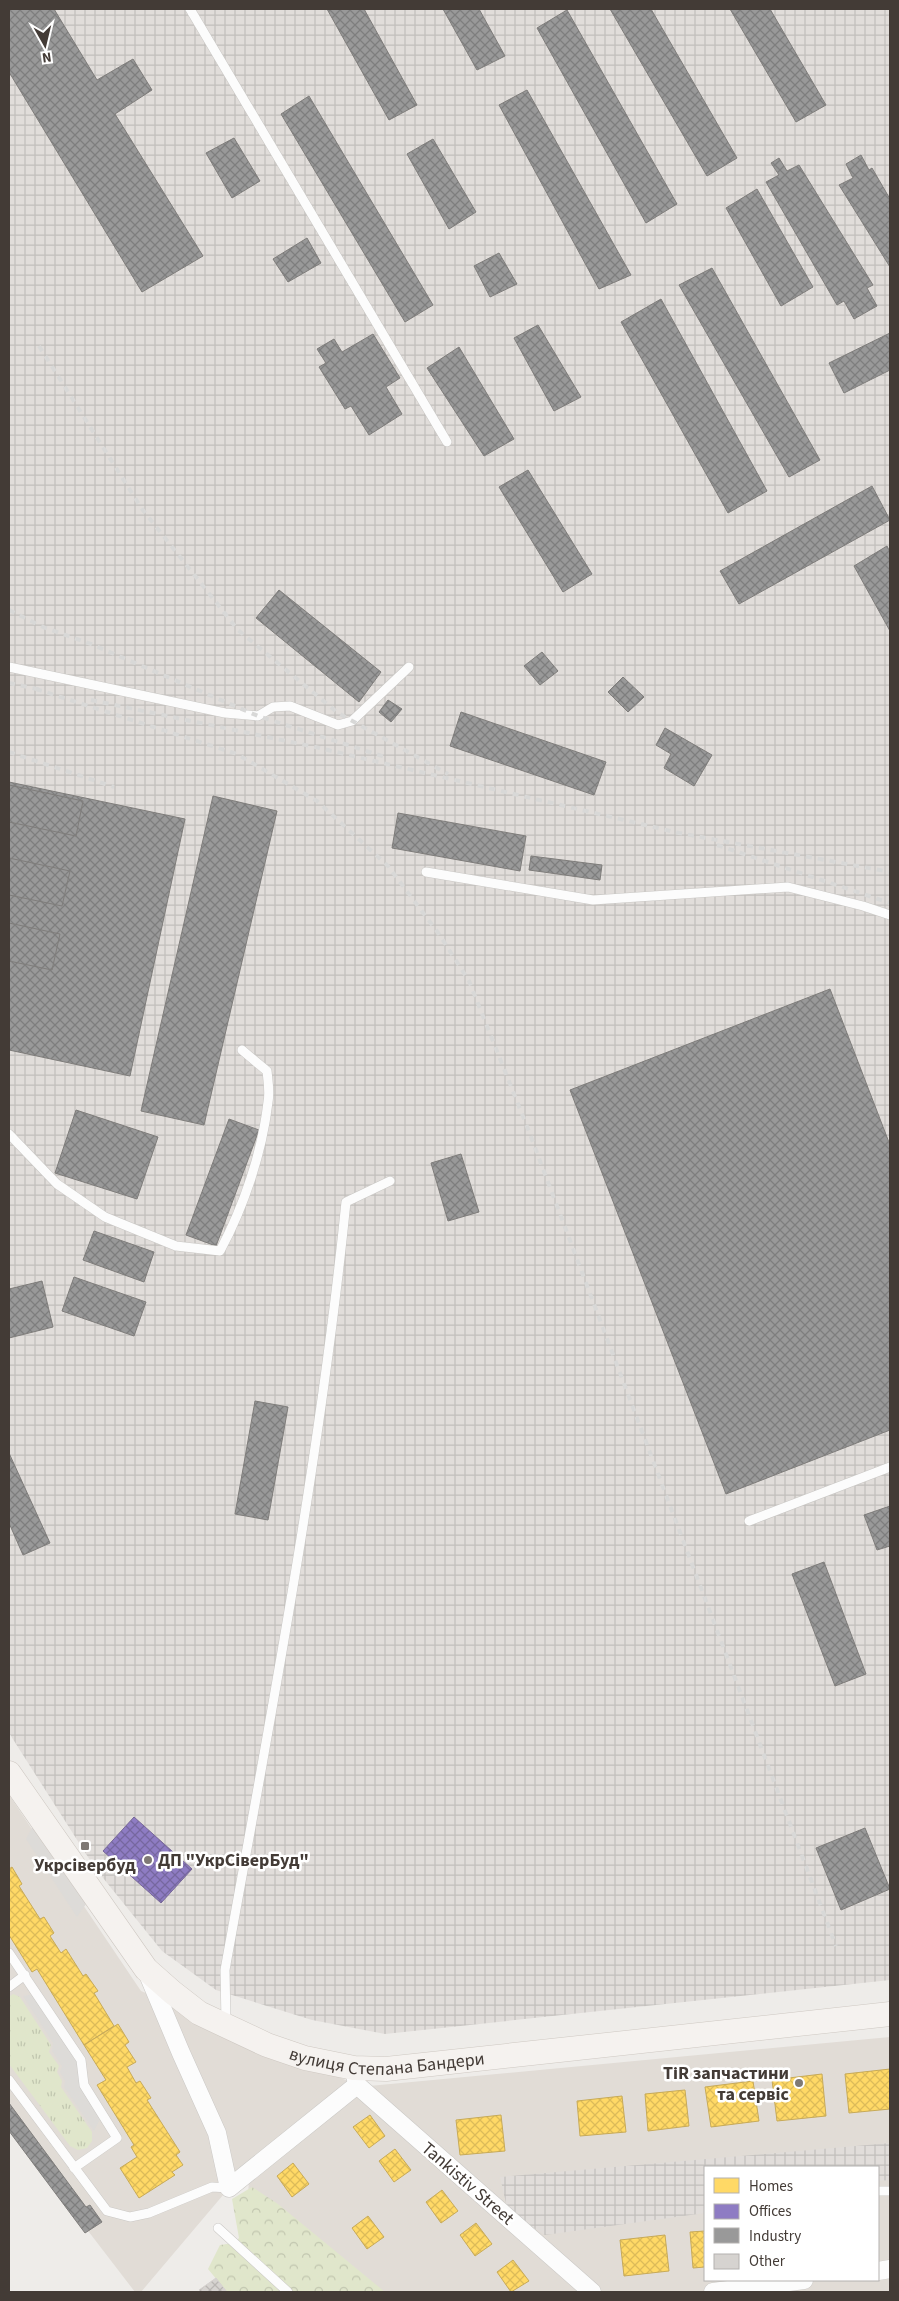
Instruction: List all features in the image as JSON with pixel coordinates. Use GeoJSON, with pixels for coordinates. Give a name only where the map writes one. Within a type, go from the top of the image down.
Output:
{"type":"FeatureCollection","features":[{"type":"Feature","properties":{"kind":"street","name":"вулиця Степана Бандери"},"geometry":{"type":"LineString","coordinates":[[9,1773],[146,1969],[199,2012],[226,2026],[267,2045],[355,2076],[386,2068],[890,2014]]}},
{"type":"Feature","properties":{"kind":"street"},"geometry":{"type":"LineString","coordinates":[[146,1969],[217,2133],[229,2188],[355,2076]]}},
{"type":"Feature","properties":{"kind":"street","name":"Tankistiv Street"},"geometry":{"type":"LineString","coordinates":[[355,2076],[592,2292]]}},
{"type":"Feature","properties":{"kind":"street"},"geometry":{"type":"LineString","coordinates":[[713,2292],[796,2281]]}},
{"type":"Feature","properties":{"kind":"lane"},"geometry":{"type":"LineString","coordinates":[[190,9],[448,442]]}},
{"type":"Feature","properties":{"kind":"lane"},"geometry":{"type":"LineString","coordinates":[[9,667],[225,713],[258,716],[273,707],[290,706],[338,725],[352,721],[409,667]]}},
{"type":"Feature","properties":{"kind":"lane"},"geometry":{"type":"LineString","coordinates":[[426,872],[593,900],[788,887],[863,906],[890,915]]}},
{"type":"Feature","properties":{"kind":"lane"},"geometry":{"type":"LineString","coordinates":[[9,1134],[57,1184],[104,1217],[176,1246],[220,1251],[235,1223],[255,1163],[269,1101],[267,1071],[242,1050]]}},
{"type":"Feature","properties":{"kind":"lane"},"geometry":{"type":"LineString","coordinates":[[226,2026],[226,1970],[298,1562],[337,1292],[346,1202],[390,1181]]}},
{"type":"Feature","properties":{"kind":"lane"},"geometry":{"type":"LineString","coordinates":[[749,1521],[890,1467]]}},
{"type":"Feature","properties":{"kind":"lane"},"geometry":{"type":"LineString","coordinates":[[9,1952],[81,2060],[84,2085],[117,2138],[74,2168]]}},
{"type":"Feature","properties":{"kind":"lane"},"geometry":{"type":"LineString","coordinates":[[9,1987],[25,1976]]}},
{"type":"Feature","properties":{"kind":"lane"},"geometry":{"type":"LineString","coordinates":[[9,2080],[107,2211],[130,2217],[149,2213],[212,2187],[229,2188]]}},
{"type":"Feature","properties":{"kind":"lane"},"geometry":{"type":"LineString","coordinates":[[218,2228],[288,2292]]}},
{"type":"Feature","properties":{"kind":"shaded area"},"geometry":{"type":"Polygon","coordinates":[[[9,9],[890,9],[890,1980],[385,2034],[312,2020],[216,1990],[162,1951],[95,1868],[9,1733],[9,9]]]}},
{"type":"Feature","properties":{"kind":"shaded area"},"geometry":{"type":"Polygon","coordinates":[[[9,1795],[141,1991],[357,2085],[229,2188],[141,2292],[135,2292],[9,2128],[9,1795]]]}},
{"type":"Feature","properties":{"kind":"shaded area"},"geometry":{"type":"Polygon","coordinates":[[[34,1824],[86,1904],[77,1917],[26,1839],[34,1824]]]}},
{"type":"Feature","properties":{"kind":"shaded area"},"geometry":{"type":"Polygon","coordinates":[[[34,1994],[78,2062],[79,2084],[100,2119],[94,2131],[64,2087],[65,2081],[60,2072],[62,2066],[52,2051],[53,2043],[23,1996],[34,1994]]]}},
{"type":"Feature","properties":{"kind":"shaded area"},"geometry":{"type":"Polygon","coordinates":[[[890,2037],[890,2292],[314,2292],[246,2226],[249,2180],[369,2086],[890,2037]]]}},
{"type":"Feature","properties":{"kind":"shaded area"},"geometry":{"type":"Polygon","coordinates":[[[890,2143],[890,2180],[879,2181],[879,2166],[704,2166],[704,2213],[545,2235],[508,2212],[500,2177],[890,2143]]]}},
{"type":"Feature","properties":{"kind":"green space"},"geometry":{"type":"Polygon","coordinates":[[[13,1994],[20,1997],[51,2045],[49,2052],[59,2066],[57,2072],[62,2081],[61,2087],[92,2132],[92,2141],[87,2148],[78,2150],[70,2146],[9,2064],[9,1997],[13,1994]]]}},
{"type":"Feature","properties":{"kind":"green space"},"geometry":{"type":"Polygon","coordinates":[[[252,2187],[278,2204],[385,2292],[227,2292],[208,2269],[220,2245],[234,2243],[239,2238],[232,2199],[252,2187]]]}},
{"type":"Feature","properties":{"kind":"building: Homes"},"geometry":{"type":"Polygon","coordinates":[[[12,1867],[22,1884],[19,1886],[40,1919],[44,1917],[54,1933],[50,1936],[61,1953],[66,1949],[83,1976],[86,1974],[98,1991],[94,1993],[114,2026],[84,2045],[37,1969],[32,1972],[9,1935],[9,1869],[12,1867]]]}},
{"type":"Feature","properties":{"kind":"building: Homes"},"geometry":{"type":"Polygon","coordinates":[[[118,2024],[129,2042],[125,2045],[136,2062],[127,2067],[136,2083],[140,2081],[151,2098],[147,2100],[180,2152],[176,2155],[183,2165],[172,2172],[175,2175],[139,2198],[120,2168],[137,2157],[131,2147],[134,2145],[97,2085],[106,2080],[84,2045],[118,2024]]]}},
{"type":"Feature","properties":{"kind":"building: Homes"},"geometry":{"type":"Polygon","coordinates":[[[890,2069],[890,2109],[849,2113],[845,2074],[890,2069]]]}},
{"type":"Feature","properties":{"kind":"building: Homes"},"geometry":{"type":"Polygon","coordinates":[[[822,2074],[826,2116],[777,2121],[772,2080],[822,2074]]]}},
{"type":"Feature","properties":{"kind":"building: Homes"},"geometry":{"type":"Polygon","coordinates":[[[753,2081],[759,2121],[711,2127],[705,2087],[753,2081]]]}},
{"type":"Feature","properties":{"kind":"building: Homes"},"geometry":{"type":"Polygon","coordinates":[[[685,2090],[689,2126],[648,2131],[645,2094],[685,2090]]]}},
{"type":"Feature","properties":{"kind":"building: Homes"},"geometry":{"type":"Polygon","coordinates":[[[622,2096],[626,2132],[580,2136],[577,2101],[622,2096]]]}},
{"type":"Feature","properties":{"kind":"building: Homes"},"geometry":{"type":"Polygon","coordinates":[[[370,2115],[385,2136],[369,2148],[353,2127],[370,2115]]]}},
{"type":"Feature","properties":{"kind":"building: Homes"},"geometry":{"type":"Polygon","coordinates":[[[501,2115],[505,2151],[460,2155],[456,2120],[501,2115]]]}},
{"type":"Feature","properties":{"kind":"building: Homes"},"geometry":{"type":"Polygon","coordinates":[[[395,2149],[411,2170],[394,2182],[379,2161],[395,2149]]]}},
{"type":"Feature","properties":{"kind":"building: Homes"},"geometry":{"type":"Polygon","coordinates":[[[293,2163],[309,2184],[292,2197],[277,2176],[293,2163]]]}},
{"type":"Feature","properties":{"kind":"building: Homes"},"geometry":{"type":"Polygon","coordinates":[[[442,2190],[458,2211],[441,2223],[426,2202],[442,2190]]]}},
{"type":"Feature","properties":{"kind":"building: Homes"},"geometry":{"type":"Polygon","coordinates":[[[368,2216],[384,2237],[367,2249],[352,2228],[368,2216]]]}},
{"type":"Feature","properties":{"kind":"building: Homes"},"geometry":{"type":"Polygon","coordinates":[[[476,2223],[492,2244],[475,2256],[460,2235],[476,2223]]]}},
{"type":"Feature","properties":{"kind":"building: Homes"},"geometry":{"type":"Polygon","coordinates":[[[704,2231],[704,2267],[693,2268],[690,2232],[704,2231]]]}},
{"type":"Feature","properties":{"kind":"building: Homes"},"geometry":{"type":"Polygon","coordinates":[[[665,2235],[669,2271],[624,2276],[620,2240],[665,2235]]]}},
{"type":"Feature","properties":{"kind":"building: Homes"},"geometry":{"type":"Polygon","coordinates":[[[513,2260],[529,2281],[511,2292],[497,2272],[513,2260]]]}},
{"type":"Feature","properties":{"kind":"building: Offices","name":"ДП \"УкрСіверБуд\""},"geometry":{"type":"Polygon","coordinates":[[[134,1817],[192,1869],[161,1903],[103,1851],[134,1817]]]}},
{"type":"Feature","properties":{"kind":"building: Industry"},"geometry":{"type":"Polygon","coordinates":[[[9,9],[54,9],[97,80],[133,59],[152,90],[115,114],[203,256],[142,292],[9,72],[9,9]]]}},
{"type":"Feature","properties":{"kind":"building: Industry"},"geometry":{"type":"Polygon","coordinates":[[[327,9],[364,9],[417,105],[389,120],[327,9]]]}},
{"type":"Feature","properties":{"kind":"building: Industry"},"geometry":{"type":"Polygon","coordinates":[[[443,9],[479,9],[505,56],[477,70],[443,9]]]}},
{"type":"Feature","properties":{"kind":"building: Industry"},"geometry":{"type":"Polygon","coordinates":[[[610,9],[651,9],[737,158],[707,176],[610,9]]]}},
{"type":"Feature","properties":{"kind":"building: Industry"},"geometry":{"type":"Polygon","coordinates":[[[730,9],[770,9],[826,105],[796,122],[730,9]]]}},
{"type":"Feature","properties":{"kind":"building: Industry"},"geometry":{"type":"Polygon","coordinates":[[[567,10],[677,204],[646,223],[537,28],[567,10]]]}},
{"type":"Feature","properties":{"kind":"building: Industry"},"geometry":{"type":"Polygon","coordinates":[[[527,90],[631,275],[599,289],[499,105],[527,90]]]}},
{"type":"Feature","properties":{"kind":"building: Industry"},"geometry":{"type":"Polygon","coordinates":[[[309,96],[433,305],[405,322],[281,114],[309,96]]]}},
{"type":"Feature","properties":{"kind":"building: Industry"},"geometry":{"type":"Polygon","coordinates":[[[234,138],[260,181],[232,198],[206,153],[234,138]]]}},
{"type":"Feature","properties":{"kind":"building: Industry"},"geometry":{"type":"Polygon","coordinates":[[[433,139],[476,212],[449,229],[407,154],[433,139]]]}},
{"type":"Feature","properties":{"kind":"building: Industry"},"geometry":{"type":"Polygon","coordinates":[[[861,155],[869,170],[872,168],[890,199],[890,267],[839,185],[853,178],[846,164],[861,155]]]}},
{"type":"Feature","properties":{"kind":"building: Industry"},"geometry":{"type":"Polygon","coordinates":[[[779,158],[787,171],[799,165],[873,285],[867,288],[877,306],[854,319],[844,301],[837,305],[766,182],[779,175],[771,163],[779,158]]]}},
{"type":"Feature","properties":{"kind":"building: Industry"},"geometry":{"type":"Polygon","coordinates":[[[757,189],[813,287],[781,306],[726,208],[757,189]]]}},
{"type":"Feature","properties":{"kind":"building: Industry"},"geometry":{"type":"Polygon","coordinates":[[[307,238],[321,263],[288,282],[273,259],[307,238]]]}},
{"type":"Feature","properties":{"kind":"building: Industry"},"geometry":{"type":"Polygon","coordinates":[[[499,253],[517,284],[490,297],[474,266],[499,253]]]}},
{"type":"Feature","properties":{"kind":"building: Industry"},"geometry":{"type":"Polygon","coordinates":[[[712,268],[820,460],[789,477],[679,285],[712,268]]]}},
{"type":"Feature","properties":{"kind":"building: Industry"},"geometry":{"type":"Polygon","coordinates":[[[661,299],[767,491],[728,513],[621,322],[661,299]]]}},
{"type":"Feature","properties":{"kind":"building: Industry"},"geometry":{"type":"Polygon","coordinates":[[[538,325],[581,397],[554,411],[514,338],[538,325]]]}},
{"type":"Feature","properties":{"kind":"building: Industry"},"geometry":{"type":"Polygon","coordinates":[[[890,333],[890,370],[844,393],[829,363],[890,333]]]}},
{"type":"Feature","properties":{"kind":"building: Industry"},"geometry":{"type":"Polygon","coordinates":[[[373,334],[400,378],[386,387],[402,414],[369,435],[351,406],[345,409],[319,367],[326,363],[317,349],[334,339],[342,352],[373,334]]]}},
{"type":"Feature","properties":{"kind":"building: Industry"},"geometry":{"type":"Polygon","coordinates":[[[459,347],[514,439],[484,456],[427,368],[459,347]]]}},
{"type":"Feature","properties":{"kind":"building: Industry"},"geometry":{"type":"Polygon","coordinates":[[[528,470],[592,574],[563,592],[499,487],[528,470]]]}},
{"type":"Feature","properties":{"kind":"building: Industry"},"geometry":{"type":"Polygon","coordinates":[[[872,486],[890,520],[739,604],[720,571],[872,486]]]}},
{"type":"Feature","properties":{"kind":"building: Industry"},"geometry":{"type":"Polygon","coordinates":[[[887,546],[890,552],[890,631],[854,566],[887,546]]]}},
{"type":"Feature","properties":{"kind":"building: Industry"},"geometry":{"type":"Polygon","coordinates":[[[279,590],[381,672],[359,702],[256,618],[279,590]]]}},
{"type":"Feature","properties":{"kind":"building: Industry"},"geometry":{"type":"Polygon","coordinates":[[[542,652],[558,671],[540,685],[524,666],[542,652]]]}},
{"type":"Feature","properties":{"kind":"building: Industry"},"geometry":{"type":"Polygon","coordinates":[[[623,677],[644,697],[628,712],[608,692],[623,677]]]}},
{"type":"Feature","properties":{"kind":"building: Industry"},"geometry":{"type":"Polygon","coordinates":[[[388,700],[402,709],[391,722],[379,712],[388,700]]]}},
{"type":"Feature","properties":{"kind":"building: Industry"},"geometry":{"type":"Polygon","coordinates":[[[461,712],[606,762],[594,795],[450,746],[461,712]]]}},
{"type":"Feature","properties":{"kind":"building: Industry"},"geometry":{"type":"Polygon","coordinates":[[[665,728],[712,755],[694,786],[664,768],[671,754],[656,745],[665,728]]]}},
{"type":"Feature","properties":{"kind":"building: Industry"},"geometry":{"type":"Polygon","coordinates":[[[9,782],[185,819],[130,1076],[9,1050],[9,782]]]}},
{"type":"Feature","properties":{"kind":"building: Industry"},"geometry":{"type":"Polygon","coordinates":[[[9,785],[83,801],[76,836],[9,822],[9,785]]]}},
{"type":"Feature","properties":{"kind":"building: Industry"},"geometry":{"type":"Polygon","coordinates":[[[213,796],[277,811],[204,1125],[141,1111],[213,796]]]}},
{"type":"Feature","properties":{"kind":"building: Industry"},"geometry":{"type":"Polygon","coordinates":[[[398,813],[526,836],[520,871],[392,848],[398,813]]]}},
{"type":"Feature","properties":{"kind":"building: Industry"},"geometry":{"type":"Polygon","coordinates":[[[531,856],[602,865],[600,880],[529,870],[531,856]]]}},
{"type":"Feature","properties":{"kind":"building: Industry"},"geometry":{"type":"Polygon","coordinates":[[[9,858],[70,871],[62,906],[9,895],[9,858]]]}},
{"type":"Feature","properties":{"kind":"building: Industry"},"geometry":{"type":"Polygon","coordinates":[[[9,923],[60,934],[52,970],[9,961],[9,923]]]}},
{"type":"Feature","properties":{"kind":"building: Industry"},"geometry":{"type":"Polygon","coordinates":[[[830,989],[890,1145],[890,1430],[726,1494],[570,1090],[830,989]]]}},
{"type":"Feature","properties":{"kind":"building: Industry"},"geometry":{"type":"Polygon","coordinates":[[[76,1110],[158,1137],[137,1199],[55,1173],[76,1110]]]}},
{"type":"Feature","properties":{"kind":"building: Industry"},"geometry":{"type":"Polygon","coordinates":[[[229,1119],[259,1130],[216,1246],[186,1235],[229,1119]]]}},
{"type":"Feature","properties":{"kind":"building: Industry"},"geometry":{"type":"Polygon","coordinates":[[[461,1154],[479,1212],[448,1221],[431,1163],[461,1154]]]}},
{"type":"Feature","properties":{"kind":"building: Industry"},"geometry":{"type":"Polygon","coordinates":[[[94,1231],[154,1252],[144,1282],[83,1260],[94,1231]]]}},
{"type":"Feature","properties":{"kind":"building: Industry"},"geometry":{"type":"Polygon","coordinates":[[[74,1277],[146,1302],[134,1336],[62,1311],[74,1277]]]}},
{"type":"Feature","properties":{"kind":"building: Industry"},"geometry":{"type":"Polygon","coordinates":[[[42,1281],[53,1327],[9,1338],[9,1289],[42,1281]]]}},
{"type":"Feature","properties":{"kind":"building: Industry"},"geometry":{"type":"Polygon","coordinates":[[[255,1401],[288,1407],[268,1520],[235,1514],[255,1401]]]}},
{"type":"Feature","properties":{"kind":"building: Industry"},"geometry":{"type":"Polygon","coordinates":[[[9,1453],[50,1543],[23,1555],[9,1523],[9,1453]]]}},
{"type":"Feature","properties":{"kind":"building: Industry"},"geometry":{"type":"Polygon","coordinates":[[[890,1506],[890,1546],[877,1550],[864,1515],[890,1506]]]}},
{"type":"Feature","properties":{"kind":"building: Industry"},"geometry":{"type":"Polygon","coordinates":[[[824,1562],[866,1674],[835,1686],[792,1574],[824,1562]]]}},
{"type":"Feature","properties":{"kind":"building: Industry"},"geometry":{"type":"Polygon","coordinates":[[[865,1828],[890,1889],[841,1910],[816,1848],[865,1828]]]}},
{"type":"Feature","properties":{"kind":"building: Industry"},"geometry":{"type":"Polygon","coordinates":[[[9,2103],[86,2207],[90,2205],[102,2222],[85,2233],[9,2131],[9,2103]]]}},
{"type":"Feature","properties":{"kind":"building: Other"},"geometry":{"type":"Polygon","coordinates":[[[216,2278],[227,2292],[201,2292],[199,2290],[216,2278]]]}},
{"type":"Feature","properties":{"kind":"railway"},"geometry":{"type":"LineString","coordinates":[[39,346],[142,509],[238,630],[338,713],[448,774]]}},
{"type":"Feature","properties":{"kind":"railway"},"geometry":{"type":"LineString","coordinates":[[9,610],[43,627],[91,644],[258,716],[385,757]]}},
{"type":"Feature","properties":{"kind":"railway"},"geometry":{"type":"LineString","coordinates":[[9,683],[42,690]]}},
{"type":"Feature","properties":{"kind":"railway"},"geometry":{"type":"LineString","coordinates":[[36,689],[237,754],[317,801],[388,866],[439,934],[469,981],[528,1129],[836,1946]]}},
{"type":"Feature","properties":{"kind":"railway"},"geometry":{"type":"LineString","coordinates":[[91,700],[315,747],[679,833],[890,872]]}},
{"type":"Feature","properties":{"kind":"railway"},"geometry":{"type":"LineString","coordinates":[[9,752],[114,787]]}},
{"type":"Feature","properties":{"kind":"railway"},"geometry":{"type":"LineString","coordinates":[[717,845],[890,903]]}},
{"type":"Feature","properties":{"kind":"place","name":"Укрсівербуд"},"geometry":{"type":"Point","coordinates":[85,1846]}},
{"type":"Feature","properties":{"kind":"place","name":"ДП \"УкрСіверБуд\""},"geometry":{"type":"Point","coordinates":[148,1860]}},
{"type":"Feature","properties":{"kind":"place","name":"TiR запчастини та сервіс"},"geometry":{"type":"Point","coordinates":[799,2083]}}]}
